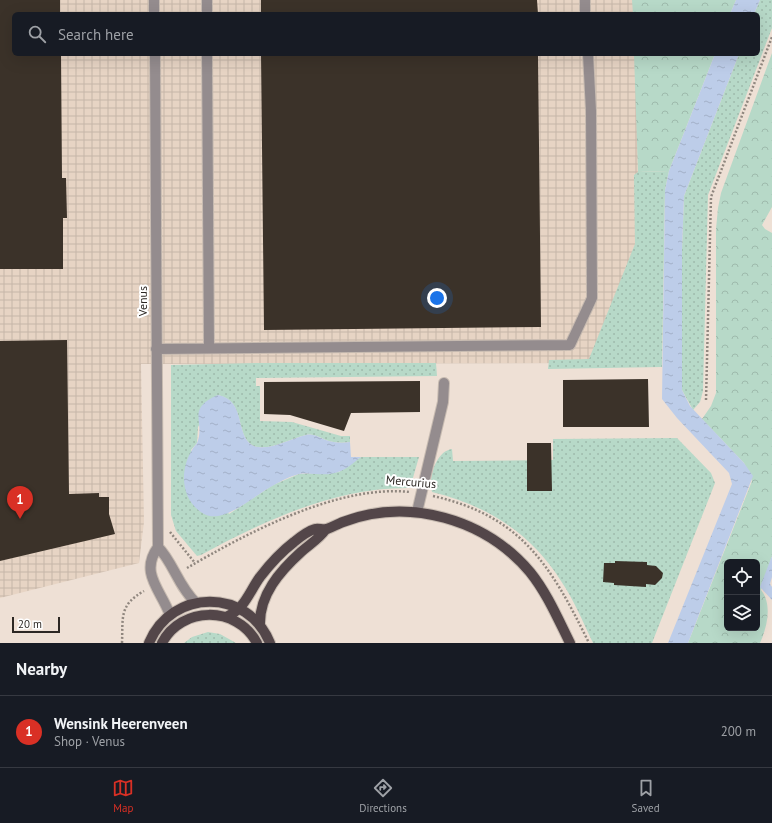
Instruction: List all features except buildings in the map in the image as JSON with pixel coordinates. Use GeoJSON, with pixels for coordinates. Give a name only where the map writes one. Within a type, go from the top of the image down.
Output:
{"type":"FeatureCollection","features":[{"type":"Feature","properties":{"kind":"main road"},"geometry":{"type":"LineString","coordinates":[[226,617],[240,610],[260,577],[284,551],[300,537],[314,529],[326,529],[355,517],[369,514],[417,512],[452,519],[470,526],[491,538],[513,554],[543,590],[570,643]]}},
{"type":"Feature","properties":{"kind":"main road"},"geometry":{"type":"LineString","coordinates":[[260,625],[262,606],[272,584],[290,563],[319,539],[326,529]]}},
{"type":"Feature","properties":{"kind":"main road"},"geometry":{"type":"LineString","coordinates":[[149,643],[156,629],[170,614],[196,603],[217,602],[249,614],[260,625],[270,643]]}},
{"type":"Feature","properties":{"kind":"main road"},"geometry":{"type":"LineString","coordinates":[[170,614],[175,626]]}},
{"type":"Feature","properties":{"kind":"main road"},"geometry":{"type":"LineString","coordinates":[[162,643],[175,626],[203,614],[226,617],[243,626],[257,643]]}},
{"type":"Feature","properties":{"kind":"street"},"geometry":{"type":"LineString","coordinates":[[154,0],[154,12]]}},
{"type":"Feature","properties":{"kind":"street"},"geometry":{"type":"LineString","coordinates":[[207,0],[207,12]]}},
{"type":"Feature","properties":{"kind":"street"},"geometry":{"type":"LineString","coordinates":[[584,0],[585,12]]}},
{"type":"Feature","properties":{"kind":"street","name":"Venus"},"geometry":{"type":"LineString","coordinates":[[155,56],[158,547],[151,557],[150,572],[170,614]]}},
{"type":"Feature","properties":{"kind":"street"},"geometry":{"type":"LineString","coordinates":[[207,56],[209,348]]}},
{"type":"Feature","properties":{"kind":"street"},"geometry":{"type":"LineString","coordinates":[[156,349],[570,345],[592,298],[592,111],[588,56]]}},
{"type":"Feature","properties":{"kind":"street"},"geometry":{"type":"LineString","coordinates":[[417,512],[443,402],[444,383]]}},
{"type":"Feature","properties":{"kind":"street"},"geometry":{"type":"LineString","coordinates":[[158,547],[165,554],[183,588],[196,603]]}},
{"type":"Feature","properties":{"kind":"path"},"geometry":{"type":"LineString","coordinates":[[706,400],[710,196],[772,37]]}},
{"type":"Feature","properties":{"kind":"path","name":"Mercurius"},"geometry":{"type":"LineString","coordinates":[[185,569],[249,533],[276,521],[343,499],[380,492],[421,494],[446,499],[475,509],[503,526],[531,547],[551,572],[589,643]]}},
{"type":"Feature","properties":{"kind":"path"},"geometry":{"type":"LineString","coordinates":[[157,519],[186,550],[195,563]]}},
{"type":"Feature","properties":{"kind":"path"},"geometry":{"type":"LineString","coordinates":[[122,643],[125,607],[132,599],[147,590]]}},
{"type":"Feature","properties":{"kind":"shaded area"},"geometry":{"type":"Polygon","coordinates":[[[0,0],[651,0],[650,12],[12,12],[12,56],[648,56],[637,261],[598,363],[141,364],[144,522],[139,563],[0,598],[0,0]]]}},
{"type":"Feature","properties":{"kind":"green space"},"geometry":{"type":"Polygon","coordinates":[[[632,0],[736,0],[731,12],[633,12],[632,0]]]}},
{"type":"Feature","properties":{"kind":"green space"},"geometry":{"type":"Polygon","coordinates":[[[760,0],[772,0],[772,28],[708,195],[703,391],[700,402],[693,410],[682,390],[682,249],[684,196],[738,56],[760,56],[760,12],[755,12],[760,0]]]}},
{"type":"Feature","properties":{"kind":"green space"},"geometry":{"type":"Polygon","coordinates":[[[772,53],[772,207],[762,225],[765,229],[772,233],[772,556],[761,590],[767,602],[768,615],[760,643],[688,643],[752,481],[744,463],[702,419],[711,406],[716,393],[716,229],[721,193],[772,53]]]}},
{"type":"Feature","properties":{"kind":"green space"},"geometry":{"type":"Polygon","coordinates":[[[634,56],[714,56],[669,171],[638,172],[634,56]]]}},
{"type":"Feature","properties":{"kind":"green space"},"geometry":{"type":"Polygon","coordinates":[[[669,171],[665,190],[662,367],[548,369],[549,360],[589,359],[635,244],[634,175],[638,172],[669,171]]]}},
{"type":"Feature","properties":{"kind":"green space"},"geometry":{"type":"Polygon","coordinates":[[[256,363],[436,363],[437,376],[256,378],[256,386],[260,386],[260,421],[292,422],[341,436],[350,436],[350,442],[340,443],[332,442],[315,435],[309,435],[272,446],[258,447],[252,445],[243,433],[237,411],[233,404],[227,398],[218,395],[198,427],[197,443],[191,450],[229,514],[273,485],[299,474],[339,472],[361,457],[419,457],[410,488],[382,489],[355,493],[302,508],[276,518],[197,556],[176,531],[171,515],[171,365],[256,363]]]}},
{"type":"Feature","properties":{"kind":"green space"},"geometry":{"type":"Polygon","coordinates":[[[677,438],[711,473],[715,483],[652,643],[593,643],[566,588],[536,549],[506,523],[489,513],[452,498],[432,492],[431,480],[434,466],[446,451],[452,449],[453,461],[553,460],[553,439],[677,438]]]}},
{"type":"Feature","properties":{"kind":"green space"},"geometry":{"type":"Polygon","coordinates":[[[208,632],[220,634],[236,643],[184,643],[192,637],[208,632]]]}},
{"type":"Feature","properties":{"kind":"water"},"geometry":{"type":"Polygon","coordinates":[[[736,0],[760,0],[755,12],[731,12],[736,0]]]}},
{"type":"Feature","properties":{"kind":"water"},"geometry":{"type":"Polygon","coordinates":[[[714,56],[738,56],[684,196],[682,249],[682,390],[690,406],[744,463],[753,476],[688,643],[668,643],[732,484],[729,473],[677,418],[662,399],[665,190],[669,171],[714,56]]]}},
{"type":"Feature","properties":{"kind":"water"},"geometry":{"type":"Polygon","coordinates":[[[218,395],[227,398],[233,403],[237,410],[243,433],[252,445],[258,447],[272,446],[306,435],[312,435],[332,442],[350,442],[351,457],[361,457],[341,471],[324,474],[299,474],[289,477],[230,512],[212,516],[204,514],[196,508],[187,494],[184,485],[185,467],[192,449],[197,443],[199,435],[199,411],[202,405],[218,395]]]}},
{"type":"Feature","properties":{"kind":"water"},"geometry":{"type":"Polygon","coordinates":[[[772,556],[772,577],[770,584],[772,587],[772,600],[760,587],[772,556]]]}},
{"type":"Feature","properties":{"kind":"place","name":"Wensink Heerenveen"},"geometry":{"type":"Point","coordinates":[20,519]}}]}
